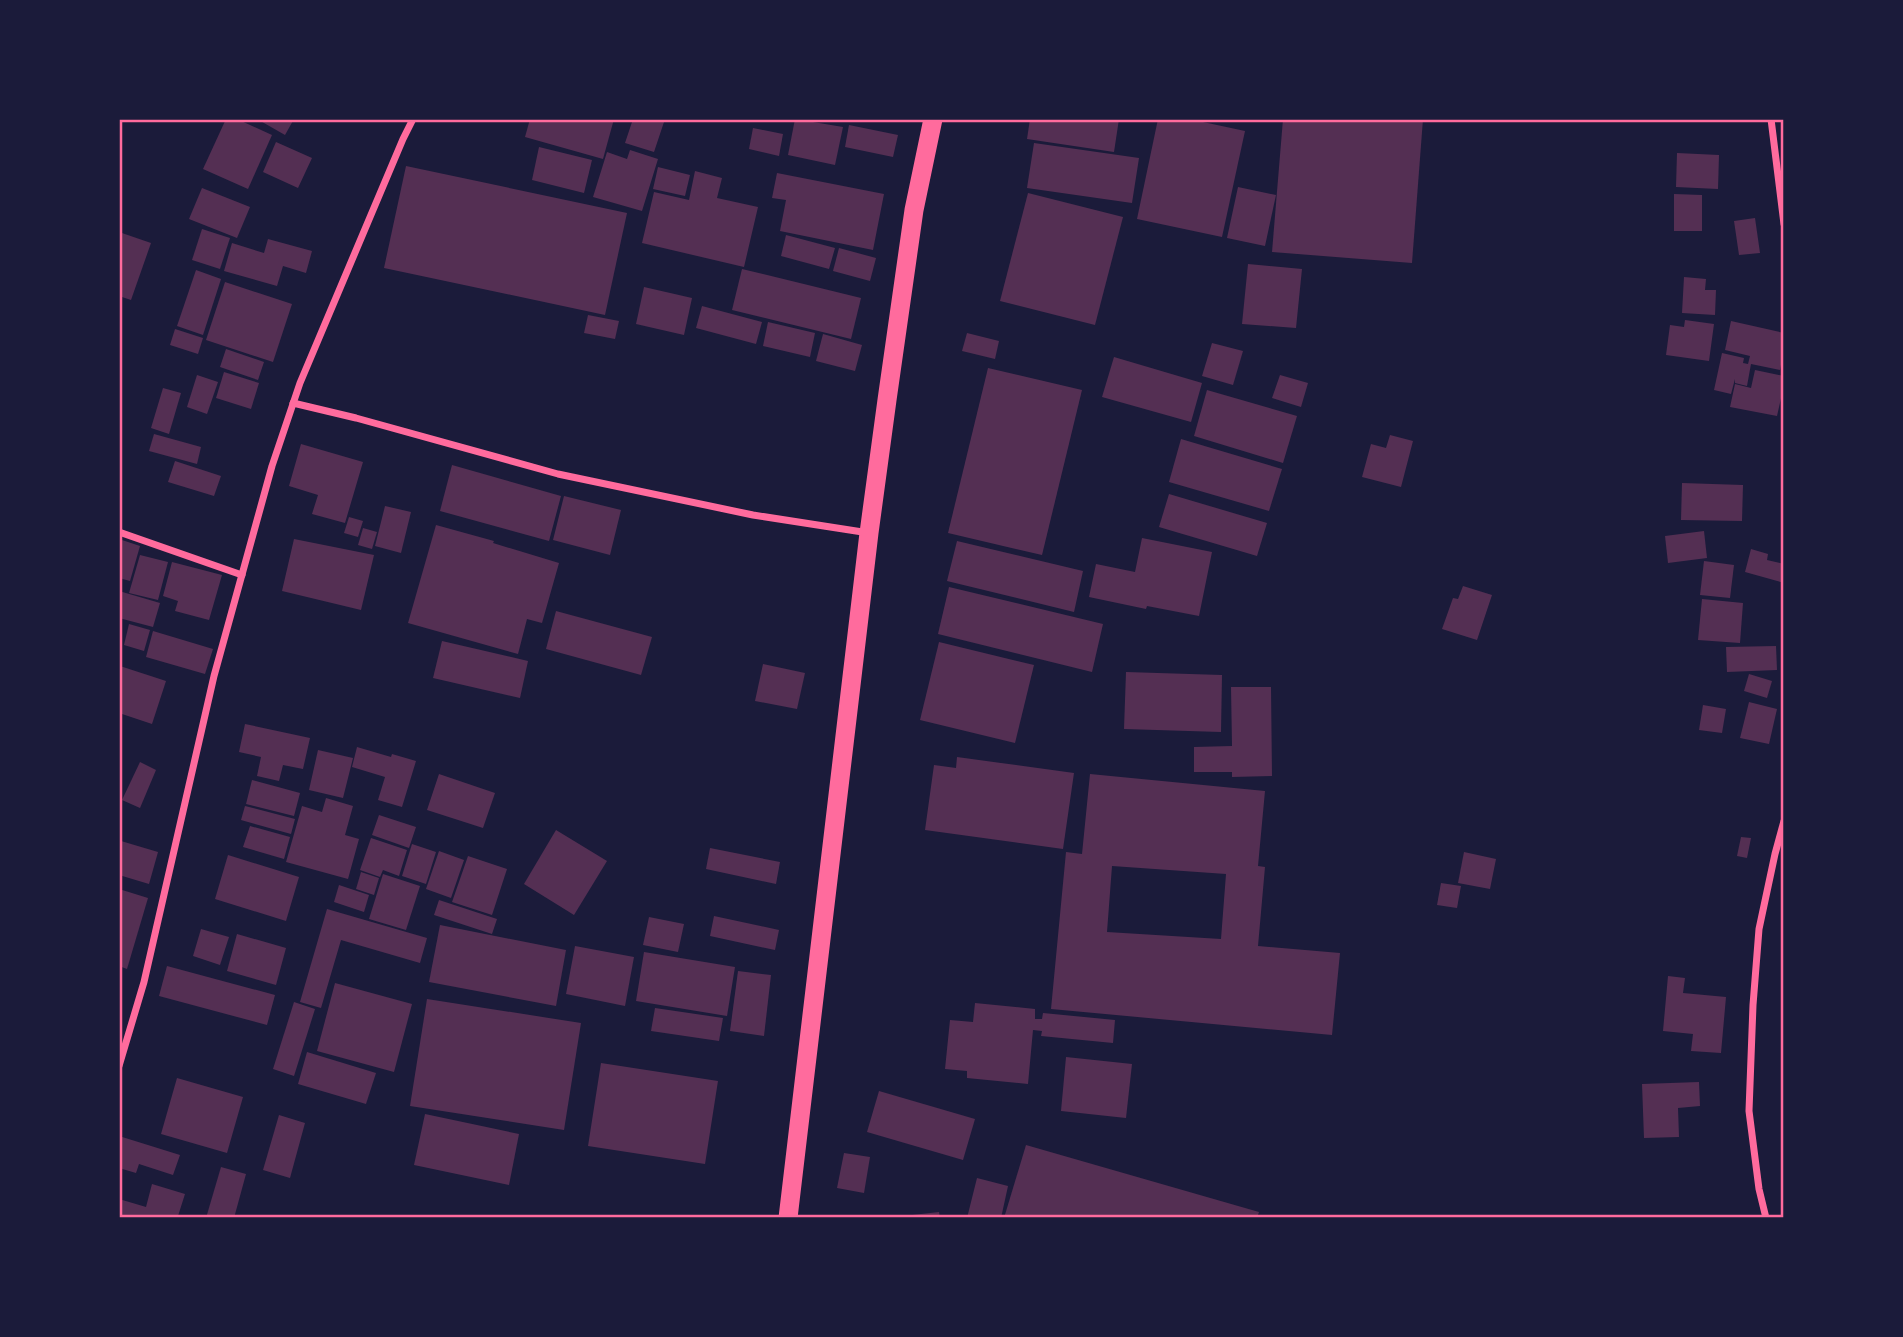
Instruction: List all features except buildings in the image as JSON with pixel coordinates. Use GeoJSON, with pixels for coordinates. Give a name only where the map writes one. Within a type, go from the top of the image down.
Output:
{"type":"FeatureCollection","features":[{"type":"Feature","properties":{"kind":"highway"},"geometry":{"type":"LineString","coordinates":[[788,1218],[869,533],[914,210],[933,119]]}},
{"type":"Feature","properties":{"kind":"street"},"geometry":{"type":"LineString","coordinates":[[119,1066],[144,982],[215,676],[272,466],[300,383],[413,119]]}},
{"type":"Feature","properties":{"kind":"street"},"geometry":{"type":"LineString","coordinates":[[1771,119],[1784,223]]}},
{"type":"Feature","properties":{"kind":"street"},"geometry":{"type":"LineString","coordinates":[[293,403],[558,474],[753,515],[869,533]]}},
{"type":"Feature","properties":{"kind":"street"},"geometry":{"type":"LineString","coordinates":[[119,532],[242,575]]}},
{"type":"Feature","properties":{"kind":"street"},"geometry":{"type":"LineString","coordinates":[[1766,1218],[1759,1189],[1749,1111],[1753,1005],[1759,929],[1784,821]]}}]}
